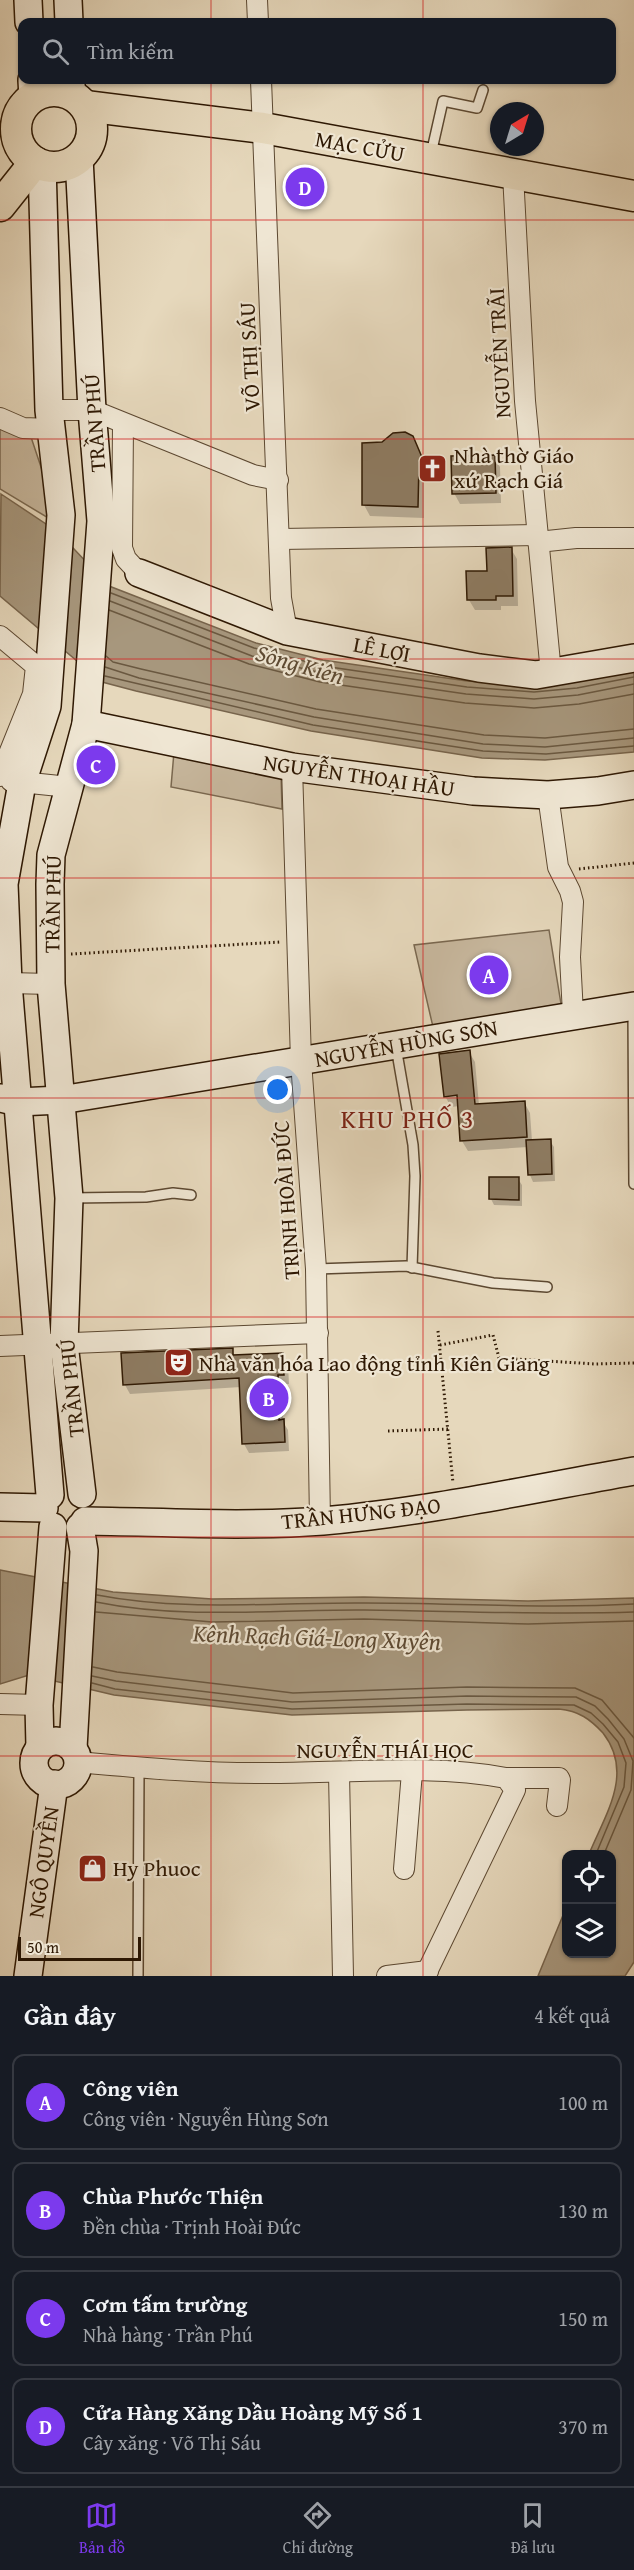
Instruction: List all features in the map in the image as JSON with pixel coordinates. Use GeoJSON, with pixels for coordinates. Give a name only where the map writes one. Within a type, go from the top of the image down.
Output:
{"type":"FeatureCollection","features":[{"type":"Feature","properties":{"kind":"main road"},"geometry":{"type":"LineString","coordinates":[[28,0],[29,18]]}},
{"type":"Feature","properties":{"kind":"main road"},"geometry":{"type":"LineString","coordinates":[[68,0],[69,18]]}},
{"type":"Feature","properties":{"kind":"main road"},"geometry":{"type":"LineString","coordinates":[[76,94],[33,88],[16,122],[17,137],[23,152],[38,164],[55,167],[68,165],[79,158]]}},
{"type":"Feature","properties":{"kind":"main road","name":"MẠC CỬU"},"geometry":{"type":"LineString","coordinates":[[76,94],[634,196]]}},
{"type":"Feature","properties":{"kind":"main road","name":"TRẦN PHÚ"},"geometry":{"type":"LineString","coordinates":[[76,94],[92,124],[90,142],[79,158],[92,410],[101,521],[87,714],[51,855],[51,984],[69,1198],[64,1344],[82,1494]]}},
{"type":"Feature","properties":{"kind":"main road"},"geometry":{"type":"LineString","coordinates":[[0,206],[38,164]]}},
{"type":"Feature","properties":{"kind":"main road","name":"TRẦN PHÚ"},"geometry":{"type":"LineString","coordinates":[[38,164],[50,420],[61,515],[47,706],[7,779],[4,981],[9,1100],[36,1346],[49,1519],[39,1705]]}},
{"type":"Feature","properties":{"kind":"main road","name":"LÊ LỢI"},"geometry":{"type":"LineString","coordinates":[[139,573],[287,631],[479,668],[519,674],[550,673],[634,658]]}},
{"type":"Feature","properties":{"kind":"main road","name":"NGUYỄN THOẠI HẦU"},"geometry":{"type":"LineString","coordinates":[[87,714],[292,767],[473,791],[548,795],[598,791],[634,785]]}},
{"type":"Feature","properties":{"kind":"main road","name":"NGUYỄN HÙNG SƠN"},"geometry":{"type":"LineString","coordinates":[[9,1100],[61,1100],[573,1014],[634,1006]]}},
{"type":"Feature","properties":{"kind":"main road","name":"TRẦN HƯNG ĐẠO"},"geometry":{"type":"LineString","coordinates":[[83,1533],[320,1521],[378,1515],[634,1471]]}},
{"type":"Feature","properties":{"kind":"main road"},"geometry":{"type":"LineString","coordinates":[[39,1705],[40,1747],[34,1759],[34,1766],[41,1779],[54,1784],[68,1781],[77,1769],[75,1746],[83,1533],[88,1507],[82,1494],[76,1490],[62,1488],[49,1519]]}},
{"type":"Feature","properties":{"kind":"main road"},"geometry":{"type":"LineString","coordinates":[[0,1507],[49,1519],[67,1532],[83,1533]]}},
{"type":"Feature","properties":{"kind":"main road"},"geometry":{"type":"LineString","coordinates":[[40,1747],[46,1743],[60,1741],[75,1746]]}},
{"type":"Feature","properties":{"kind":"main road","name":"NGÔ QUYỀN"},"geometry":{"type":"LineString","coordinates":[[28,1976],[54,1784]]}},
{"type":"Feature","properties":{"kind":"street"},"geometry":{"type":"LineString","coordinates":[[257,0],[258,18]]}},
{"type":"Feature","properties":{"kind":"street","name":"VÕ THỊ SÁU"},"geometry":{"type":"LineString","coordinates":[[261,84],[281,598],[287,631]]}},
{"type":"Feature","properties":{"kind":"street","name":"NGUYỄN TRÃI"},"geometry":{"type":"LineString","coordinates":[[513,174],[525,401],[550,673]]}},
{"type":"Feature","properties":{"kind":"street"},"geometry":{"type":"LineString","coordinates":[[0,418],[22,428],[92,410],[253,475],[278,480]]}},
{"type":"Feature","properties":{"kind":"street"},"geometry":{"type":"LineString","coordinates":[[123,424],[123,548],[126,559],[139,573]]}},
{"type":"Feature","properties":{"kind":"street"},"geometry":{"type":"LineString","coordinates":[[280,538],[634,538]]}},
{"type":"Feature","properties":{"kind":"street"},"geometry":{"type":"LineString","coordinates":[[0,636],[36,666],[33,694],[7,779],[69,787]]}},
{"type":"Feature","properties":{"kind":"street","name":"TRỊNH HOÀI ĐỨC"},"geometry":{"type":"LineString","coordinates":[[292,767],[301,1061],[316,1269],[320,1521]]}},
{"type":"Feature","properties":{"kind":"street"},"geometry":{"type":"LineString","coordinates":[[548,795],[555,852],[573,902],[570,957],[573,1014]]}},
{"type":"Feature","properties":{"kind":"street"},"geometry":{"type":"LineString","coordinates":[[4,981],[51,984]]}},
{"type":"Feature","properties":{"kind":"street"},"geometry":{"type":"LineString","coordinates":[[0,1346],[318,1333]]}},
{"type":"Feature","properties":{"kind":"street"},"geometry":{"type":"LineString","coordinates":[[0,1704],[39,1705]]}},
{"type":"Feature","properties":{"kind":"street","name":"NGUYỄN THÁI HỌC"},"geometry":{"type":"LineString","coordinates":[[75,1746],[139,1768],[271,1773],[469,1771],[506,1778],[559,1778],[557,1806]]}},
{"type":"Feature","properties":{"kind":"street"},"geometry":{"type":"LineString","coordinates":[[404,1869],[412,1772]]}},
{"type":"Feature","properties":{"kind":"street"},"geometry":{"type":"LineString","coordinates":[[339,1773],[343,1976]]}},
{"type":"Feature","properties":{"kind":"street"},"geometry":{"type":"LineString","coordinates":[[387,1976],[426,1973],[515,1790],[506,1778]]}},
{"type":"Feature","properties":{"kind":"lane"},"geometry":{"type":"LineString","coordinates":[[430,159],[443,101],[477,108],[483,90]]}},
{"type":"Feature","properties":{"kind":"lane"},"geometry":{"type":"LineString","coordinates":[[634,1006],[634,1184]]}},
{"type":"Feature","properties":{"kind":"lane"},"geometry":{"type":"LineString","coordinates":[[396,1045],[413,1144],[415,1176],[412,1268]]}},
{"type":"Feature","properties":{"kind":"lane"},"geometry":{"type":"LineString","coordinates":[[69,1198],[146,1197],[174,1193],[191,1195]]}},
{"type":"Feature","properties":{"kind":"lane"},"geometry":{"type":"LineString","coordinates":[[316,1269],[412,1268],[493,1283],[547,1287]]}},
{"type":"Feature","properties":{"kind":"lane"},"geometry":{"type":"LineString","coordinates":[[138,1976],[139,1768]]}},
{"type":"Feature","properties":{"kind":"path"},"geometry":{"type":"LineString","coordinates":[[560,871],[634,863]]}},
{"type":"Feature","properties":{"kind":"path"},"geometry":{"type":"LineString","coordinates":[[51,956],[297,941]]}},
{"type":"Feature","properties":{"kind":"path"},"geometry":{"type":"LineString","coordinates":[[438,1331],[449,1429],[454,1503]]}},
{"type":"Feature","properties":{"kind":"path"},"geometry":{"type":"LineString","coordinates":[[440,1345],[493,1335],[499,1358],[595,1364],[634,1363]]}},
{"type":"Feature","properties":{"kind":"path"},"geometry":{"type":"LineString","coordinates":[[388,1431],[449,1429]]}},
{"type":"Feature","properties":{"kind":"shaded area"},"geometry":{"type":"Polygon","coordinates":[[[0,424],[31,437],[52,500],[50,519],[0,489],[0,424]]]}},
{"type":"Feature","properties":{"kind":"shaded area"},"geometry":{"type":"Polygon","coordinates":[[[174,752],[281,771],[282,809],[171,787],[174,752]]]}},
{"type":"Feature","properties":{"kind":"shaded area"},"geometry":{"type":"Polygon","coordinates":[[[549,930],[561,1004],[433,1027],[414,945],[549,930]]]}},
{"type":"Feature","properties":{"kind":"water","name":"Sông Kiên"},"geometry":{"type":"Polygon","coordinates":[[[1,494],[58,532],[109,586],[256,643],[323,660],[467,681],[535,686],[576,682],[634,671],[634,752],[545,760],[482,758],[311,731],[102,682],[0,596],[1,494]]]}},
{"type":"Feature","properties":{"kind":"water","name":"Kênh Rạch Giá-Long Xuyên"},"geometry":{"type":"Polygon","coordinates":[[[0,1570],[113,1592],[212,1599],[364,1597],[528,1601],[634,1598],[634,1962],[625,1976],[538,1976],[562,1918],[562,1958],[616,1958],[616,1850],[591,1850],[614,1793],[617,1778],[616,1763],[612,1748],[603,1733],[584,1716],[559,1709],[292,1715],[114,1695],[29,1675],[0,1684],[0,1570]]]}},
{"type":"Feature","properties":{"kind":"building","name":"Nhà thờ Giáo xứ Rạch Giá"},"geometry":{"type":"Polygon","coordinates":[[[405,432],[413,436],[424,462],[419,462],[418,507],[362,505],[362,443],[382,442],[393,433],[405,432]]]}},
{"type":"Feature","properties":{"kind":"building"},"geometry":{"type":"Polygon","coordinates":[[[495,455],[496,493],[452,494],[451,456],[495,455]]]}},
{"type":"Feature","properties":{"kind":"building"},"geometry":{"type":"Polygon","coordinates":[[[512,547],[513,596],[496,596],[496,600],[467,600],[466,571],[487,571],[486,548],[512,547]]]}},
{"type":"Feature","properties":{"kind":"building"},"geometry":{"type":"Polygon","coordinates":[[[470,1050],[475,1104],[525,1101],[527,1137],[460,1141],[457,1095],[444,1097],[439,1054],[470,1050]]]}},
{"type":"Feature","properties":{"kind":"building"},"geometry":{"type":"Polygon","coordinates":[[[551,1139],[552,1174],[528,1175],[526,1140],[551,1139]]]}},
{"type":"Feature","properties":{"kind":"building"},"geometry":{"type":"Polygon","coordinates":[[[489,1177],[519,1177],[519,1200],[489,1199],[489,1177]]]}},
{"type":"Feature","properties":{"kind":"building"},"geometry":{"type":"Polygon","coordinates":[[[233,1348],[233,1355],[283,1353],[284,1375],[278,1375],[279,1420],[284,1419],[285,1442],[242,1444],[239,1378],[123,1385],[121,1353],[233,1348]]]}},
{"type":"Feature","properties":{"kind":"place","name":"Cửa Hàng Xăng Dầu Hoàng Mỹ Số 1"},"geometry":{"type":"Point","coordinates":[305,187]}},
{"type":"Feature","properties":{"kind":"place","name":"Nhà thờ Giáo xứ Rạch Giá"},"geometry":{"type":"Point","coordinates":[433,468]}},
{"type":"Feature","properties":{"kind":"place","name":"Cơm tấm trường"},"geometry":{"type":"Point","coordinates":[96,765]}},
{"type":"Feature","properties":{"kind":"place","name":"Công viên"},"geometry":{"type":"Point","coordinates":[489,975]}},
{"type":"Feature","properties":{"kind":"place","name":"Nhà văn hóa Lao động tỉnh Kiên Giang"},"geometry":{"type":"Point","coordinates":[178,1363]}},
{"type":"Feature","properties":{"kind":"place","name":"Chùa Phước Thiện"},"geometry":{"type":"Point","coordinates":[269,1398]}},
{"type":"Feature","properties":{"kind":"place","name":"Hy Phuoc"},"geometry":{"type":"Point","coordinates":[92,1868]}},
{"type":"Feature","properties":{"kind":"district","name":"KHU PHỐ 3"},"geometry":{"type":"Point","coordinates":[408,1118]}}]}
